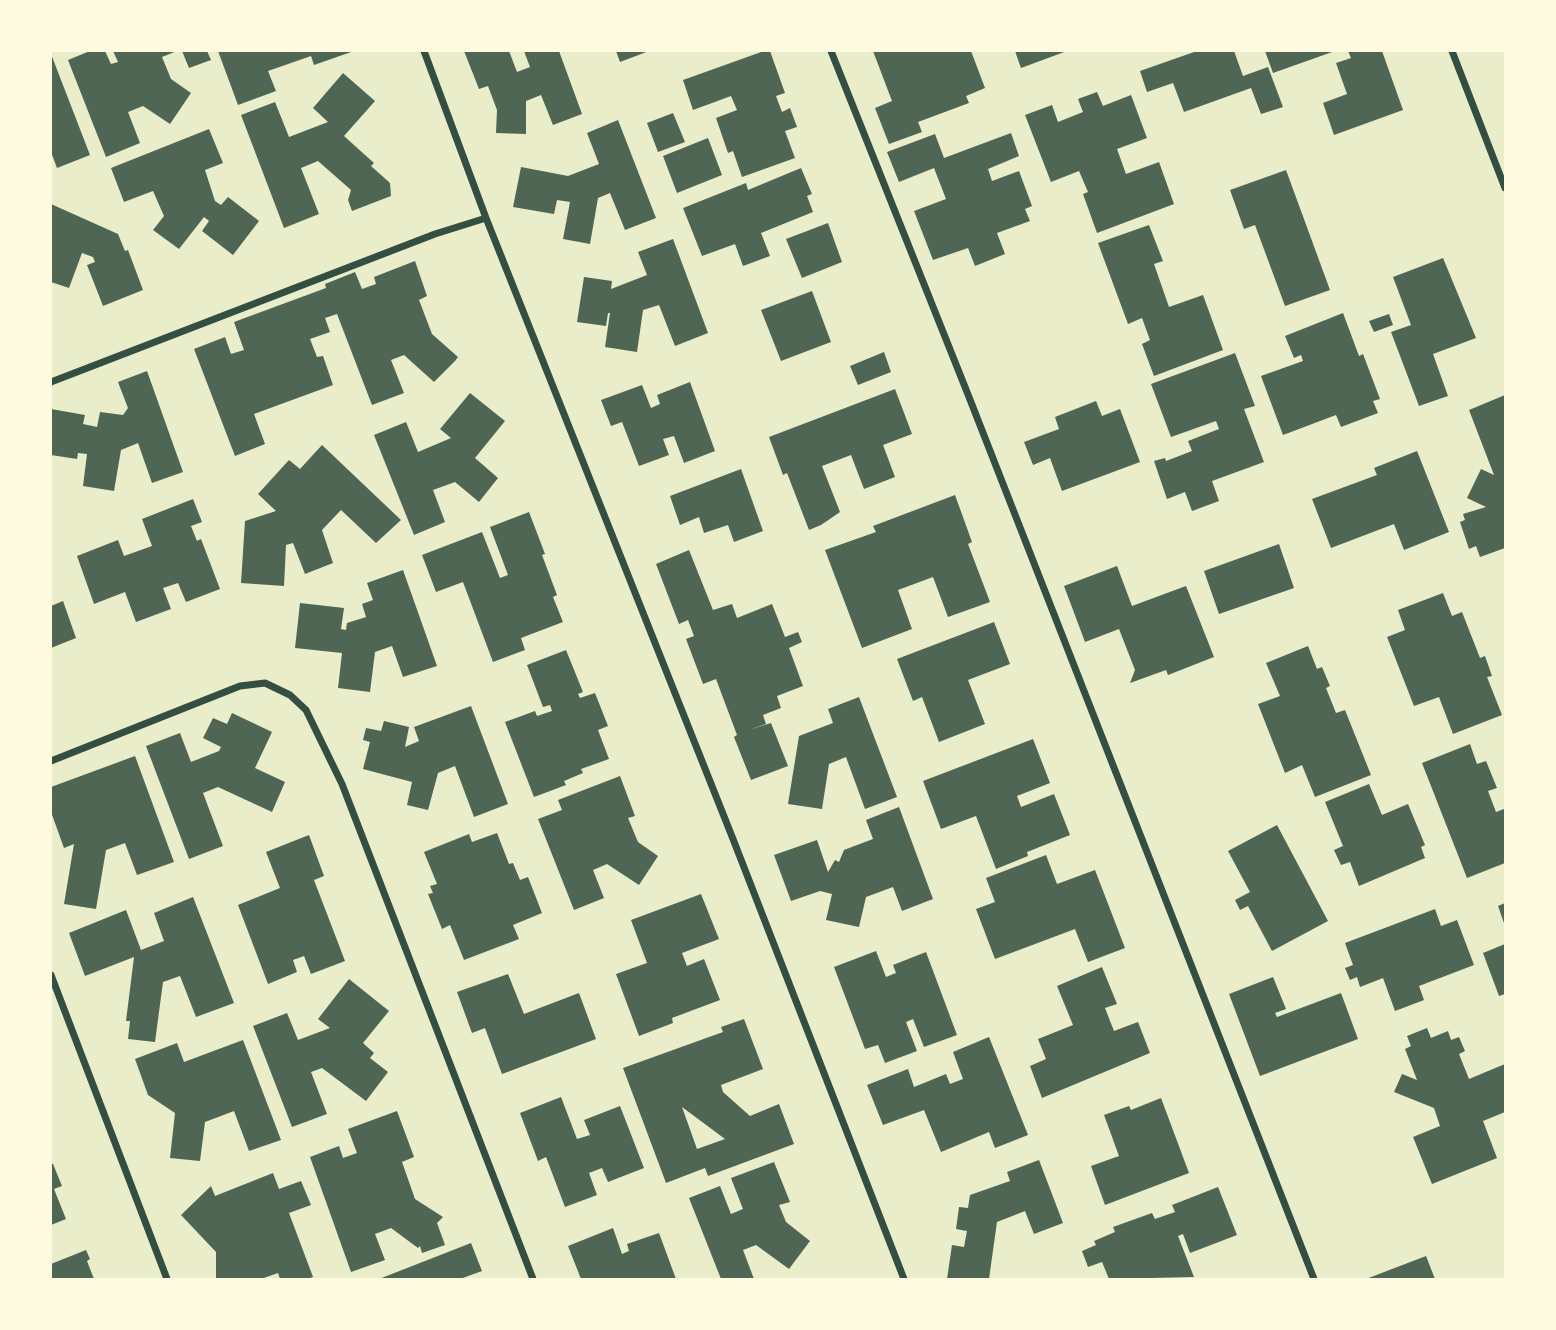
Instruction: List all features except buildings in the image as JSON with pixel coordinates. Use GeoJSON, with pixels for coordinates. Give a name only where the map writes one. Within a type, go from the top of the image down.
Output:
{"type":"FeatureCollection","features":[{"type":"Feature","properties":{"kind":"street"},"geometry":{"type":"LineString","coordinates":[[424,51],[486,218],[733,839],[904,1279]]}},
{"type":"Feature","properties":{"kind":"street"},"geometry":{"type":"LineString","coordinates":[[831,51],[1314,1279]]}},
{"type":"Feature","properties":{"kind":"street"},"geometry":{"type":"LineString","coordinates":[[1452,51],[1505,188]]}},
{"type":"Feature","properties":{"kind":"street"},"geometry":{"type":"LineString","coordinates":[[51,382],[435,234],[486,218]]}},
{"type":"Feature","properties":{"kind":"street"},"geometry":{"type":"LineString","coordinates":[[51,761],[240,686],[265,683],[290,695],[306,710],[342,784],[533,1279]]}},
{"type":"Feature","properties":{"kind":"street"},"geometry":{"type":"LineString","coordinates":[[51,975],[167,1279]]}}]}
